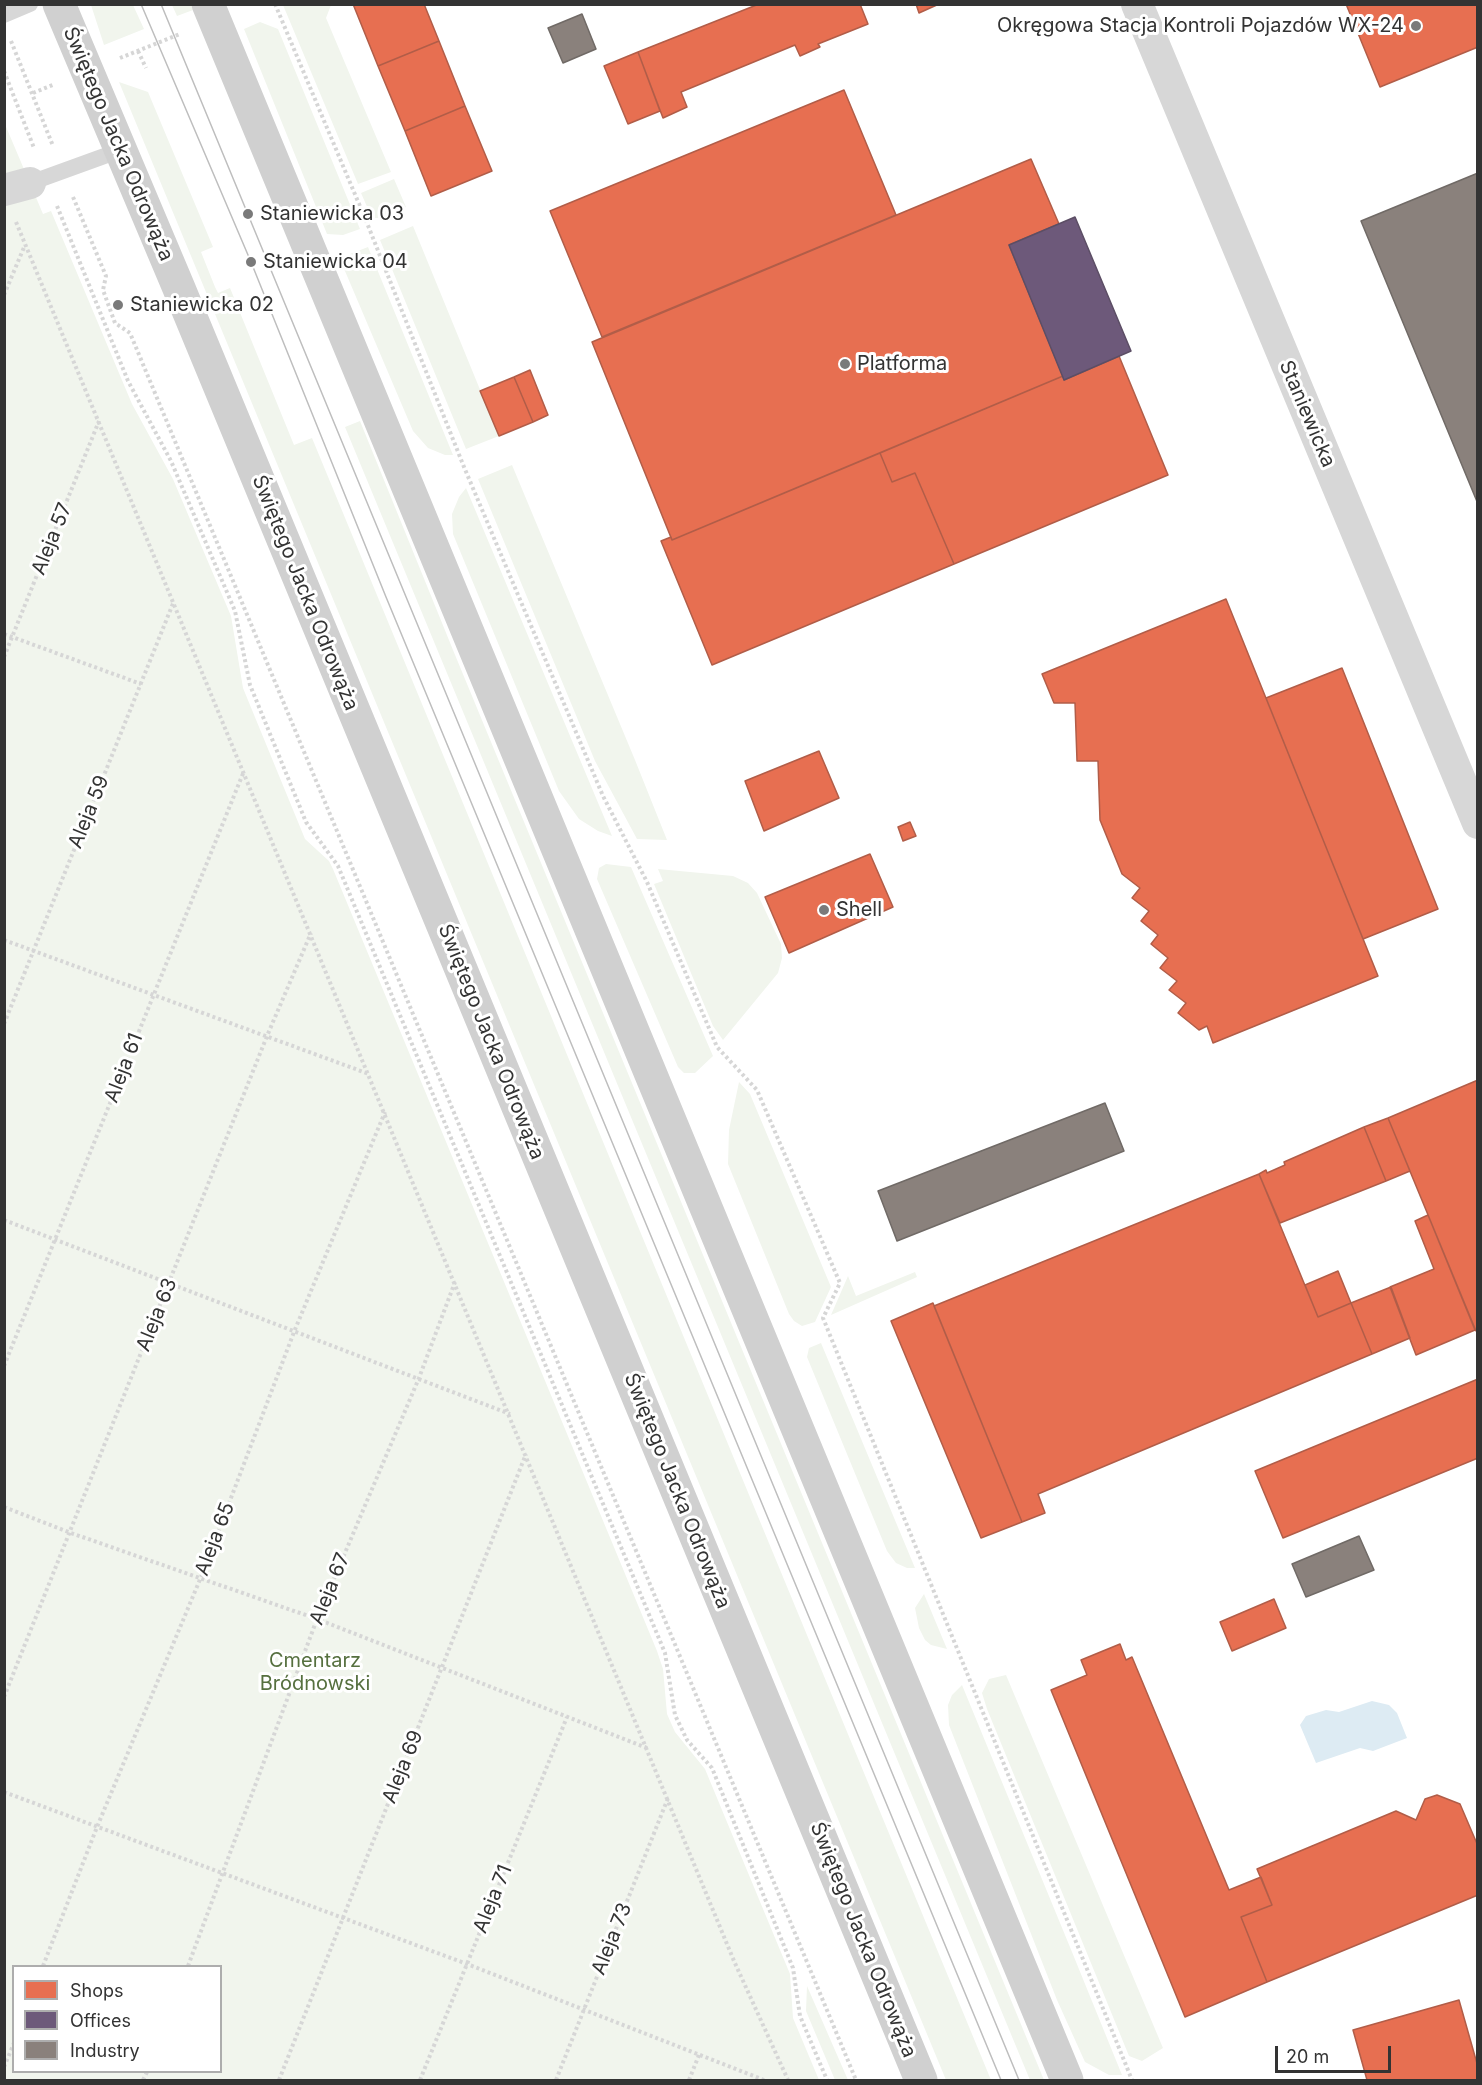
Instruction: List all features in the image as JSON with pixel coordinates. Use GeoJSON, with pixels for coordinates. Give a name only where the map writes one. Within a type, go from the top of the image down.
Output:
{"type":"FeatureCollection","features":[{"type":"Feature","properties":{"kind":"main road","name":"Świętego Jacka Odrowąża"},"geometry":{"type":"LineString","coordinates":[[59,4],[921,2080]]}},
{"type":"Feature","properties":{"kind":"main road"},"geometry":{"type":"LineString","coordinates":[[208,4],[1067,2080]]}},
{"type":"Feature","properties":{"kind":"street","name":"Staniewicka"},"geometry":{"type":"LineString","coordinates":[[1137,4],[1478,823]]}},
{"type":"Feature","properties":{"kind":"lane"},"geometry":{"type":"LineString","coordinates":[[4,15],[30,4]]}},
{"type":"Feature","properties":{"kind":"lane"},"geometry":{"type":"LineString","coordinates":[[23,191],[62,171],[121,150]]}},
{"type":"Feature","properties":{"kind":"path"},"geometry":{"type":"LineString","coordinates":[[275,4],[367,223],[464,467],[603,796],[647,882],[717,1047],[746,1075],[757,1090],[840,1283],[823,1318],[1132,2080]]}},
{"type":"Feature","properties":{"kind":"path"},"geometry":{"type":"LineString","coordinates":[[112,62],[182,33]]}},
{"type":"Feature","properties":{"kind":"path"},"geometry":{"type":"LineString","coordinates":[[9,35],[106,276],[103,290],[116,323],[130,333],[856,2080]]}},
{"type":"Feature","properties":{"kind":"path"},"geometry":{"type":"LineString","coordinates":[[138,51],[146,68]]}},
{"type":"Feature","properties":{"kind":"path"},"geometry":{"type":"LineString","coordinates":[[4,72],[23,191],[25,244],[385,1111],[734,1961],[788,2080]]}},
{"type":"Feature","properties":{"kind":"path"},"geometry":{"type":"LineString","coordinates":[[33,93],[57,84]]}},
{"type":"Feature","properties":{"kind":"path"},"geometry":{"type":"LineString","coordinates":[[23,191],[171,461],[235,611],[250,686],[306,822],[338,866],[665,1653],[675,1715],[687,1740],[712,1768],[794,1968],[800,2016],[826,2080]]}},
{"type":"Feature","properties":{"kind":"path"},"geometry":{"type":"LineString","coordinates":[[4,295],[25,244]]}},
{"type":"Feature","properties":{"kind":"path","name":"Aleja 57"},"geometry":{"type":"LineString","coordinates":[[4,657],[99,421]]}},
{"type":"Feature","properties":{"kind":"path","name":"Aleja 59"},"geometry":{"type":"LineString","coordinates":[[4,1024],[174,601]]}},
{"type":"Feature","properties":{"kind":"path"},"geometry":{"type":"LineString","coordinates":[[4,634],[141,684]]}},
{"type":"Feature","properties":{"kind":"path","name":"Aleja 61"},"geometry":{"type":"LineString","coordinates":[[4,1366],[244,771]]}},
{"type":"Feature","properties":{"kind":"path","name":"Aleja 63"},"geometry":{"type":"LineString","coordinates":[[4,1697],[267,1036],[311,933]]}},
{"type":"Feature","properties":{"kind":"path"},"geometry":{"type":"LineString","coordinates":[[4,940],[369,1074]]}},
{"type":"Feature","properties":{"kind":"path","name":"Aleja 65"},"geometry":{"type":"LineString","coordinates":[[43,1965],[97,1827],[201,1577],[294,1332],[385,1111]]}},
{"type":"Feature","properties":{"kind":"path"},"geometry":{"type":"LineString","coordinates":[[4,1220],[510,1414]]}},
{"type":"Feature","properties":{"kind":"path","name":"Aleja 67"},"geometry":{"type":"LineString","coordinates":[[188,1965],[225,1874],[317,1619],[419,1378],[455,1282]]}},
{"type":"Feature","properties":{"kind":"path","name":"Aleja 69"},"geometry":{"type":"LineString","coordinates":[[279,2080],[526,1454]]}},
{"type":"Feature","properties":{"kind":"path"},"geometry":{"type":"LineString","coordinates":[[4,1507],[71,1533],[317,1619],[442,1670],[648,1748]]}},
{"type":"Feature","properties":{"kind":"path","name":"Aleja 71"},"geometry":{"type":"LineString","coordinates":[[420,2080],[567,1717]]}},
{"type":"Feature","properties":{"kind":"path"},"geometry":{"type":"LineString","coordinates":[[4,1792],[467,1964],[764,2080]]}},
{"type":"Feature","properties":{"kind":"path","name":"Aleja 73"},"geometry":{"type":"LineString","coordinates":[[556,2080],[668,1797]]}},
{"type":"Feature","properties":{"kind":"path"},"geometry":{"type":"LineString","coordinates":[[4,2067],[12,2048]]}},
{"type":"Feature","properties":{"kind":"path"},"geometry":{"type":"LineString","coordinates":[[689,2080],[699,2055]]}},
{"type":"Feature","properties":{"kind":"green space"},"geometry":{"type":"Polygon","coordinates":[[[91,5],[133,5],[144,29],[104,45],[91,5]]]}},
{"type":"Feature","properties":{"kind":"green space"},"geometry":{"type":"Polygon","coordinates":[[[172,5],[191,5],[193,10],[177,16],[172,5]]]}},
{"type":"Feature","properties":{"kind":"green space"},"geometry":{"type":"Polygon","coordinates":[[[283,5],[331,5],[326,18],[391,172],[358,184],[283,5]]]}},
{"type":"Feature","properties":{"kind":"green space"},"geometry":{"type":"Polygon","coordinates":[[[260,22],[278,29],[360,229],[343,235],[327,234],[244,29],[260,22]]]}},
{"type":"Feature","properties":{"kind":"green space"},"geometry":{"type":"Polygon","coordinates":[[[119,82],[148,92],[213,247],[201,252],[215,287],[218,293],[230,288],[294,445],[312,438],[991,2080],[946,2080],[119,82]]]}},
{"type":"Feature","properties":{"kind":"green space","name":"Cmentarz Bródnowski"},"geometry":{"type":"Polygon","coordinates":[[[4,122],[43,214],[51,211],[132,404],[173,479],[231,616],[243,688],[305,839],[329,861],[333,869],[657,1651],[663,1669],[667,1714],[675,1732],[705,1769],[790,1974],[793,2018],[819,2080],[5,2080],[4,122]]]}},
{"type":"Feature","properties":{"kind":"green space"},"geometry":{"type":"Polygon","coordinates":[[[394,179],[406,207],[379,218],[372,218],[361,193],[394,179]]]}},
{"type":"Feature","properties":{"kind":"green space"},"geometry":{"type":"Polygon","coordinates":[[[413,226],[499,436],[466,449],[380,240],[413,226]]]}},
{"type":"Feature","properties":{"kind":"green space"},"geometry":{"type":"Polygon","coordinates":[[[368,247],[453,455],[445,455],[428,448],[413,431],[342,264],[350,254],[368,247]]]}},
{"type":"Feature","properties":{"kind":"green space"},"geometry":{"type":"Polygon","coordinates":[[[360,421],[1044,2080],[1030,2080],[345,427],[360,421]]]}},
{"type":"Feature","properties":{"kind":"green space"},"geometry":{"type":"Polygon","coordinates":[[[512,465],[667,840],[637,839],[595,761],[478,479],[512,465]]]}},
{"type":"Feature","properties":{"kind":"green space"},"geometry":{"type":"Polygon","coordinates":[[[466,488],[612,836],[598,831],[579,819],[559,791],[453,534],[452,514],[459,497],[466,488]]]}},
{"type":"Feature","properties":{"kind":"green space"},"geometry":{"type":"Polygon","coordinates":[[[606,864],[631,867],[713,1056],[695,1073],[684,1073],[678,1067],[597,879],[599,868],[606,864]]]}},
{"type":"Feature","properties":{"kind":"green space"},"geometry":{"type":"Polygon","coordinates":[[[658,869],[733,876],[748,883],[757,893],[781,944],[782,958],[778,973],[723,1040],[713,1026],[654,884],[663,881],[658,869]]]}},
{"type":"Feature","properties":{"kind":"green space"},"geometry":{"type":"Polygon","coordinates":[[[739,1082],[750,1094],[831,1287],[815,1322],[802,1326],[789,1314],[728,1164],[729,1130],[739,1082]]]}},
{"type":"Feature","properties":{"kind":"green space"},"geometry":{"type":"Polygon","coordinates":[[[915,1272],[917,1277],[831,1315],[848,1276],[856,1296],[915,1272]]]}},
{"type":"Feature","properties":{"kind":"green space"},"geometry":{"type":"Polygon","coordinates":[[[821,1343],[915,1568],[907,1568],[896,1563],[887,1551],[807,1357],[809,1348],[821,1343]]]}},
{"type":"Feature","properties":{"kind":"green space"},"geometry":{"type":"Polygon","coordinates":[[[924,1594],[947,1649],[931,1645],[925,1640],[919,1628],[915,1608],[924,1594]]]}},
{"type":"Feature","properties":{"kind":"green space"},"geometry":{"type":"Polygon","coordinates":[[[1006,1675],[1163,2048],[1142,2061],[1129,2056],[987,1709],[982,1693],[989,1679],[1006,1675]]]}},
{"type":"Feature","properties":{"kind":"green space"},"geometry":{"type":"Polygon","coordinates":[[[962,1685],[1122,2075],[1109,2075],[1085,2062],[1057,2000],[949,1725],[948,1705],[952,1695],[962,1685]]]}},
{"type":"Feature","properties":{"kind":"green space"},"geometry":{"type":"Polygon","coordinates":[[[807,1986],[848,2080],[835,2080],[806,2011],[807,1986]]]}},
{"type":"Feature","properties":{"kind":"shaded area"},"geometry":{"type":"Polygon","coordinates":[[[1372,1701],[1389,1705],[1397,1713],[1407,1738],[1373,1751],[1360,1748],[1316,1763],[1300,1725],[1306,1716],[1326,1710],[1339,1712],[1372,1701]]]}},
{"type":"Feature","properties":{"kind":"building: Shops"},"geometry":{"type":"Polygon","coordinates":[[[353,4],[424,4],[439,41],[378,66],[353,4]]]}},
{"type":"Feature","properties":{"kind":"building: Shops"},"geometry":{"type":"Polygon","coordinates":[[[759,4],[860,4],[868,24],[818,44],[820,47],[800,56],[795,45],[681,92],[687,107],[663,118],[638,52],[759,4]]]}},
{"type":"Feature","properties":{"kind":"building: Shops"},"geometry":{"type":"Polygon","coordinates":[[[916,4],[939,4],[919,13],[916,4]]]}},
{"type":"Feature","properties":{"kind":"building: Shops","name":"Okręgowa Stacja Kontroli Pojazdów WX-24"},"geometry":{"type":"Polygon","coordinates":[[[1346,4],[1478,4],[1478,47],[1380,87],[1346,4]]]}},
{"type":"Feature","properties":{"kind":"building: Shops"},"geometry":{"type":"Polygon","coordinates":[[[439,41],[465,106],[405,131],[378,66],[439,41]]]}},
{"type":"Feature","properties":{"kind":"building: Shops"},"geometry":{"type":"Polygon","coordinates":[[[638,52],[660,111],[628,124],[604,66],[638,52]]]}},
{"type":"Feature","properties":{"kind":"building: Shops"},"geometry":{"type":"Polygon","coordinates":[[[844,90],[896,215],[602,337],[550,211],[844,90]]]}},
{"type":"Feature","properties":{"kind":"building: Shops"},"geometry":{"type":"Polygon","coordinates":[[[465,106],[492,171],[431,196],[405,131],[465,106]]]}},
{"type":"Feature","properties":{"kind":"building: Shops"},"geometry":{"type":"Polygon","coordinates":[[[1031,159],[1059,224],[1009,245],[1063,376],[672,540],[592,342],[1031,159]]]}},
{"type":"Feature","properties":{"kind":"building: Shops"},"geometry":{"type":"Polygon","coordinates":[[[1119,356],[1168,475],[954,564],[915,473],[892,482],[880,453],[1063,376],[1064,380],[1119,356]]]}},
{"type":"Feature","properties":{"kind":"building: Shops"},"geometry":{"type":"Polygon","coordinates":[[[530,370],[548,415],[533,422],[514,377],[530,370]]]}},
{"type":"Feature","properties":{"kind":"building: Shops"},"geometry":{"type":"Polygon","coordinates":[[[514,377],[533,422],[499,436],[480,391],[514,377]]]}},
{"type":"Feature","properties":{"kind":"building: Shops"},"geometry":{"type":"Polygon","coordinates":[[[880,453],[892,482],[915,473],[954,564],[712,665],[661,541],[671,537],[672,540],[880,453]]]}},
{"type":"Feature","properties":{"kind":"building: Shops"},"geometry":{"type":"Polygon","coordinates":[[[1226,599],[1378,976],[1213,1043],[1207,1026],[1199,1030],[1178,1013],[1186,1003],[1169,990],[1177,981],[1160,968],[1168,958],[1151,944],[1158,935],[1141,921],[1149,911],[1132,898],[1140,888],[1122,874],[1100,820],[1098,761],[1077,761],[1075,703],[1054,703],[1042,674],[1226,599]]]}},
{"type":"Feature","properties":{"kind":"building: Shops"},"geometry":{"type":"Polygon","coordinates":[[[1342,668],[1438,909],[1363,939],[1266,698],[1342,668]]]}},
{"type":"Feature","properties":{"kind":"building: Shops"},"geometry":{"type":"Polygon","coordinates":[[[819,751],[839,798],[764,831],[745,781],[819,751]]]}},
{"type":"Feature","properties":{"kind":"building: Shops"},"geometry":{"type":"Polygon","coordinates":[[[910,822],[916,836],[903,841],[898,827],[910,822]]]}},
{"type":"Feature","properties":{"kind":"building: Shops"},"geometry":{"type":"Polygon","coordinates":[[[870,854],[893,907],[789,953],[765,897],[870,854]]]}},
{"type":"Feature","properties":{"kind":"building: Shops"},"geometry":{"type":"Polygon","coordinates":[[[1478,1080],[1478,1330],[1476,1331],[1388,1118],[1478,1080]]]}},
{"type":"Feature","properties":{"kind":"building: Shops"},"geometry":{"type":"Polygon","coordinates":[[[1388,1118],[1410,1171],[1386,1181],[1364,1127],[1388,1118]]]}},
{"type":"Feature","properties":{"kind":"building: Shops"},"geometry":{"type":"Polygon","coordinates":[[[1364,1127],[1386,1181],[1280,1223],[1259,1174],[1285,1165],[1284,1162],[1364,1127]]]}},
{"type":"Feature","properties":{"kind":"building: Shops"},"geometry":{"type":"Polygon","coordinates":[[[1259,1174],[1318,1317],[1351,1303],[1372,1354],[1038,1494],[1045,1513],[1022,1522],[934,1306],[1259,1174]]]}},
{"type":"Feature","properties":{"kind":"building: Shops"},"geometry":{"type":"Polygon","coordinates":[[[1428,1215],[1475,1330],[1416,1355],[1390,1287],[1434,1269],[1415,1221],[1428,1215]]]}},
{"type":"Feature","properties":{"kind":"building: Shops"},"geometry":{"type":"Polygon","coordinates":[[[1338,1271],[1351,1303],[1318,1317],[1305,1285],[1338,1271]]]}},
{"type":"Feature","properties":{"kind":"building: Shops"},"geometry":{"type":"Polygon","coordinates":[[[1391,1287],[1410,1338],[1372,1354],[1351,1303],[1391,1287]]]}},
{"type":"Feature","properties":{"kind":"building: Shops"},"geometry":{"type":"Polygon","coordinates":[[[933,1303],[1022,1522],[981,1538],[891,1321],[933,1303]]]}},
{"type":"Feature","properties":{"kind":"building: Shops"},"geometry":{"type":"Polygon","coordinates":[[[1478,1379],[1478,1458],[1283,1538],[1255,1471],[1478,1379]]]}},
{"type":"Feature","properties":{"kind":"building: Shops"},"geometry":{"type":"Polygon","coordinates":[[[1274,1599],[1286,1628],[1232,1651],[1220,1622],[1274,1599]]]}},
{"type":"Feature","properties":{"kind":"building: Shops"},"geometry":{"type":"Polygon","coordinates":[[[1120,1644],[1126,1660],[1132,1657],[1229,1890],[1261,1877],[1272,1905],[1241,1917],[1267,1982],[1185,2017],[1051,1690],[1087,1675],[1081,1660],[1120,1644]]]}},
{"type":"Feature","properties":{"kind":"building: Shops"},"geometry":{"type":"Polygon","coordinates":[[[1437,1795],[1460,1804],[1478,1846],[1478,1895],[1267,1982],[1241,1917],[1272,1905],[1257,1869],[1396,1811],[1416,1820],[1425,1799],[1437,1795]]]}},
{"type":"Feature","properties":{"kind":"building: Shops"},"geometry":{"type":"Polygon","coordinates":[[[1459,2000],[1478,2067],[1478,2080],[1367,2080],[1353,2030],[1459,2000]]]}},
{"type":"Feature","properties":{"kind":"building: Offices"},"geometry":{"type":"Polygon","coordinates":[[[1075,217],[1131,351],[1064,380],[1009,245],[1075,217]]]}},
{"type":"Feature","properties":{"kind":"building: Industry"},"geometry":{"type":"Polygon","coordinates":[[[582,14],[596,49],[563,63],[548,28],[582,14]]]}},
{"type":"Feature","properties":{"kind":"building: Industry"},"geometry":{"type":"Polygon","coordinates":[[[1478,173],[1478,504],[1361,221],[1478,173]]]}},
{"type":"Feature","properties":{"kind":"building: Industry"},"geometry":{"type":"Polygon","coordinates":[[[1105,1103],[1124,1151],[897,1241],[878,1191],[1105,1103]]]}},
{"type":"Feature","properties":{"kind":"building: Industry"},"geometry":{"type":"Polygon","coordinates":[[[1359,1536],[1374,1570],[1306,1597],[1292,1564],[1359,1536]]]}},
{"type":"Feature","properties":{"kind":"tram line"},"geometry":{"type":"LineString","coordinates":[[141,4],[251,262],[386,597],[1001,2080]]}},
{"type":"Feature","properties":{"kind":"tram line"},"geometry":{"type":"LineString","coordinates":[[161,4],[1019,2080]]}},
{"type":"Feature","properties":{"kind":"place","name":"Okręgowa Stacja Kontroli Pojazdów WX-24"},"geometry":{"type":"Point","coordinates":[1416,26]}},
{"type":"Feature","properties":{"kind":"place","name":"Staniewicka 03"},"geometry":{"type":"Point","coordinates":[248,214]}},
{"type":"Feature","properties":{"kind":"place","name":"Staniewicka 04"},"geometry":{"type":"Point","coordinates":[251,262]}},
{"type":"Feature","properties":{"kind":"place","name":"Staniewicka 02"},"geometry":{"type":"Point","coordinates":[118,305]}},
{"type":"Feature","properties":{"kind":"place","name":"Platforma"},"geometry":{"type":"Point","coordinates":[845,364]}},
{"type":"Feature","properties":{"kind":"place","name":"Shell"},"geometry":{"type":"Point","coordinates":[824,910]}}]}
